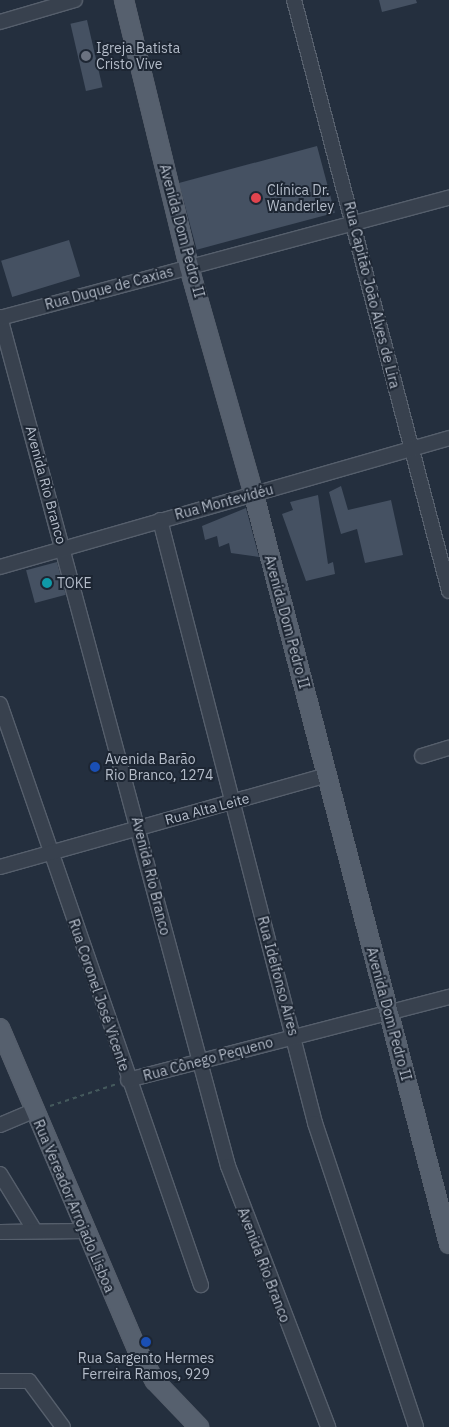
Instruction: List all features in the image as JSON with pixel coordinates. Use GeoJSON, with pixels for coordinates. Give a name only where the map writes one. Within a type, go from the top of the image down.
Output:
{"type":"FeatureCollection","features":[{"type":"Feature","properties":{"kind":"main road","name":"Avenida Dom Pedro II"},"geometry":{"type":"LineString","coordinates":[[124,0],[188,267],[254,495],[449,1244]]}},
{"type":"Feature","properties":{"kind":"main road","name":"Rua Vereador Arrojado Lisboa"},"geometry":{"type":"LineString","coordinates":[[0,1028],[33,1111],[155,1381],[199,1427]]}},
{"type":"Feature","properties":{"kind":"street"},"geometry":{"type":"LineString","coordinates":[[0,22],[75,0]]}},
{"type":"Feature","properties":{"kind":"street","name":"Rua Capitão João Alves de Lira"},"geometry":{"type":"LineString","coordinates":[[294,0],[449,591]]}},
{"type":"Feature","properties":{"kind":"street","name":"Rua Duque de Caxias"},"geometry":{"type":"LineString","coordinates":[[0,317],[449,198]]}},
{"type":"Feature","properties":{"kind":"street","name":"Avenida Rio Branco"},"geometry":{"type":"LineString","coordinates":[[0,317],[139,827],[197,1062],[253,1242],[328,1427]]}},
{"type":"Feature","properties":{"kind":"street","name":"Rua Montevidéu"},"geometry":{"type":"LineString","coordinates":[[0,567],[449,438]]}},
{"type":"Feature","properties":{"kind":"street","name":"Rua Idelfonso Aires"},"geometry":{"type":"LineString","coordinates":[[160,520],[316,1123],[416,1427]]}},
{"type":"Feature","properties":{"kind":"street","name":"Rua Coronel José Vicente"},"geometry":{"type":"LineString","coordinates":[[0,704],[52,850],[128,1080],[201,1285]]}},
{"type":"Feature","properties":{"kind":"street"},"geometry":{"type":"LineString","coordinates":[[422,756],[449,748]]}},
{"type":"Feature","properties":{"kind":"street","name":"Rua Alta Leite"},"geometry":{"type":"LineString","coordinates":[[0,868],[52,850],[234,802],[327,775]]}},
{"type":"Feature","properties":{"kind":"street","name":"Rua Cônego Pequeno"},"geometry":{"type":"LineString","coordinates":[[128,1080],[449,997]]}},
{"type":"Feature","properties":{"kind":"street"},"geometry":{"type":"LineString","coordinates":[[0,1126],[33,1111]]}},
{"type":"Feature","properties":{"kind":"street"},"geometry":{"type":"LineString","coordinates":[[0,1174],[35,1231]]}},
{"type":"Feature","properties":{"kind":"street"},"geometry":{"type":"LineString","coordinates":[[0,1232],[86,1230]]}},
{"type":"Feature","properties":{"kind":"street"},"geometry":{"type":"LineString","coordinates":[[0,1381],[29,1381],[63,1427]]}},
{"type":"Feature","properties":{"kind":"path","name":"Rua Cônego Pequeno"},"geometry":{"type":"LineString","coordinates":[[33,1111],[128,1080]]}},
{"type":"Feature","properties":{"kind":"building"},"geometry":{"type":"Polygon","coordinates":[[[379,0],[416,0],[417,3],[382,12],[379,0]]]}},
{"type":"Feature","properties":{"kind":"building","name":"Igreja Batista Cristo Vive"},"geometry":{"type":"Polygon","coordinates":[[[87,20],[103,87],[86,91],[70,24],[87,20]]]}},
{"type":"Feature","properties":{"kind":"building","name":"Clínica Dr. Wanderley"},"geometry":{"type":"Polygon","coordinates":[[[317,146],[335,213],[197,250],[179,183],[317,146]]]}},
{"type":"Feature","properties":{"kind":"building"},"geometry":{"type":"Polygon","coordinates":[[[69,240],[80,276],[12,297],[1,261],[69,240]]]}},
{"type":"Feature","properties":{"kind":"building"},"geometry":{"type":"Polygon","coordinates":[[[341,486],[348,510],[391,500],[403,555],[365,563],[357,529],[341,534],[329,492],[341,486]]]}},
{"type":"Feature","properties":{"kind":"building"},"geometry":{"type":"Polygon","coordinates":[[[318,495],[328,564],[333,562],[335,574],[306,581],[282,514],[293,510],[290,502],[318,495]]]}},
{"type":"Feature","properties":{"kind":"building"},"geometry":{"type":"Polygon","coordinates":[[[246,508],[259,557],[231,553],[229,543],[219,547],[217,536],[205,540],[202,526],[246,508]]]}},
{"type":"Feature","properties":{"kind":"building","name":"TOKE"},"geometry":{"type":"Polygon","coordinates":[[[57,562],[66,595],[35,603],[26,570],[57,562]]]}},
{"type":"Feature","properties":{"kind":"place","name":"Igreja Batista Cristo Vive"},"geometry":{"type":"Point","coordinates":[86,56]}},
{"type":"Feature","properties":{"kind":"place","name":"Clínica Dr. Wanderley"},"geometry":{"type":"Point","coordinates":[256,198]}},
{"type":"Feature","properties":{"kind":"place","name":"TOKE"},"geometry":{"type":"Point","coordinates":[47,583]}},
{"type":"Feature","properties":{"kind":"place","name":"Avenida Barão Rio Branco, 1274"},"geometry":{"type":"Point","coordinates":[95,767]}},
{"type":"Feature","properties":{"kind":"place","name":"Rua Sargento Hermes Ferreira Ramos, 929"},"geometry":{"type":"Point","coordinates":[146,1342]}}]}
